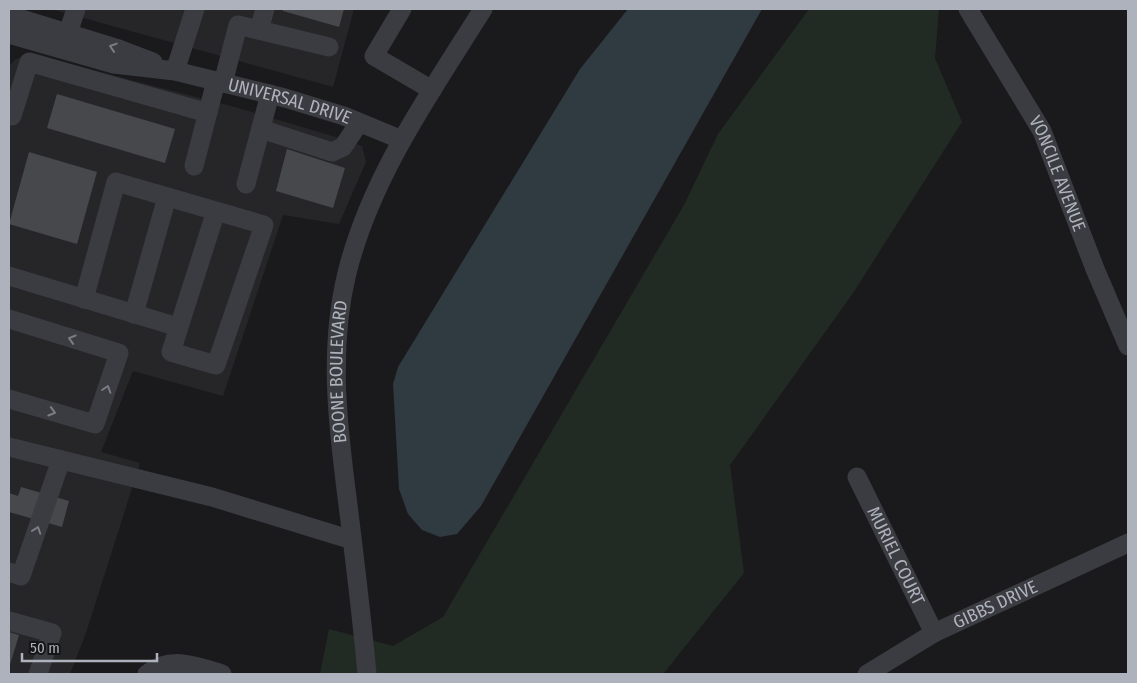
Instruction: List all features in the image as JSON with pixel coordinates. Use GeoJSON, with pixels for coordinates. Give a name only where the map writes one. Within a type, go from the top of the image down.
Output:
{"type":"FeatureCollection","features":[{"type":"Feature","properties":{"kind":"street"},"geometry":{"type":"LineString","coordinates":[[56,70],[76,9]]}},
{"type":"Feature","properties":{"kind":"street"},"geometry":{"type":"LineString","coordinates":[[259,30],[265,9]]}},
{"type":"Feature","properties":{"kind":"street"},"geometry":{"type":"LineString","coordinates":[[402,9],[374,56],[432,90]]}},
{"type":"Feature","properties":{"kind":"street","name":"BOONE BOULEVARD"},"geometry":{"type":"LineString","coordinates":[[367,674],[338,423],[335,376],[338,326],[347,273],[367,213],[402,140],[482,9]]}},
{"type":"Feature","properties":{"kind":"street","name":"VONCILE AVENUE"},"geometry":{"type":"LineString","coordinates":[[968,9],[1042,132],[1095,269],[1128,346]]}},
{"type":"Feature","properties":{"kind":"street"},"geometry":{"type":"LineString","coordinates":[[175,71],[191,10]]}},
{"type":"Feature","properties":{"kind":"street","name":"UNIVERSAL DRIVE"},"geometry":{"type":"LineString","coordinates":[[9,14],[65,41]]}},
{"type":"Feature","properties":{"kind":"street"},"geometry":{"type":"LineString","coordinates":[[194,166],[208,113],[238,25],[329,47]]}},
{"type":"Feature","properties":{"kind":"street","name":"UNIVERSAL DRIVE"},"geometry":{"type":"LineString","coordinates":[[9,34],[119,48],[175,71],[270,94],[359,123],[402,140]]}},
{"type":"Feature","properties":{"kind":"street"},"geometry":{"type":"LineString","coordinates":[[12,116],[29,62],[208,113]]}},
{"type":"Feature","properties":{"kind":"street"},"geometry":{"type":"LineString","coordinates":[[246,184],[270,94]]}},
{"type":"Feature","properties":{"kind":"street"},"geometry":{"type":"LineString","coordinates":[[261,128],[332,152],[343,147],[359,123]]}},
{"type":"Feature","properties":{"kind":"street"},"geometry":{"type":"LineString","coordinates":[[84,299],[116,182],[167,197],[216,211],[264,225],[216,365],[171,352],[216,211]]}},
{"type":"Feature","properties":{"kind":"street"},"geometry":{"type":"LineString","coordinates":[[134,314],[167,197]]}},
{"type":"Feature","properties":{"kind":"street"},"geometry":{"type":"LineString","coordinates":[[9,276],[178,327]]}},
{"type":"Feature","properties":{"kind":"street"},"geometry":{"type":"LineString","coordinates":[[9,319],[119,353],[95,424],[9,399]]}},
{"type":"Feature","properties":{"kind":"street"},"geometry":{"type":"LineString","coordinates":[[9,447],[212,497],[352,540]]}},
{"type":"Feature","properties":{"kind":"street"},"geometry":{"type":"LineString","coordinates":[[15,574],[61,460]]}},
{"type":"Feature","properties":{"kind":"street","name":"MURIEL COURT"},"geometry":{"type":"LineString","coordinates":[[857,477],[934,633]]}},
{"type":"Feature","properties":{"kind":"street","name":"GIBBS DRIVE"},"geometry":{"type":"LineString","coordinates":[[867,674],[934,633],[1128,543]]}},
{"type":"Feature","properties":{"kind":"street"},"geometry":{"type":"LineString","coordinates":[[9,621],[52,633],[38,674]]}},
{"type":"Feature","properties":{"kind":"street"},"geometry":{"type":"LineString","coordinates":[[147,674],[160,666],[175,662],[197,666],[222,674]]}},
{"type":"Feature","properties":{"kind":"shaded area"},"geometry":{"type":"Polygon","coordinates":[[[51,9],[354,9],[333,87],[51,9]]]}},
{"type":"Feature","properties":{"kind":"shaded area"},"geometry":{"type":"Polygon","coordinates":[[[628,9],[762,9],[481,506],[457,534],[440,537],[422,530],[408,514],[399,489],[393,384],[398,367],[580,69],[628,9]]]}},
{"type":"Feature","properties":{"kind":"shaded area"},"geometry":{"type":"Polygon","coordinates":[[[809,9],[939,9],[935,58],[962,122],[853,293],[730,465],[744,573],[663,674],[320,674],[329,629],[393,646],[443,617],[684,205],[718,134],[809,9]]]}},
{"type":"Feature","properties":{"kind":"shaded area"},"geometry":{"type":"Polygon","coordinates":[[[30,54],[235,107],[339,138],[362,146],[366,162],[339,224],[283,215],[223,396],[133,371],[101,452],[140,463],[86,633],[70,674],[9,674],[9,66],[16,59],[30,54]]]}},
{"type":"Feature","properties":{"kind":"building"},"geometry":{"type":"Polygon","coordinates":[[[283,9],[344,9],[339,27],[283,11],[283,9]]]}},
{"type":"Feature","properties":{"kind":"building"},"geometry":{"type":"Polygon","coordinates":[[[57,94],[175,129],[165,163],[47,128],[57,94]]]}},
{"type":"Feature","properties":{"kind":"building"},"geometry":{"type":"Polygon","coordinates":[[[287,149],[345,168],[333,208],[276,191],[287,149]]]}},
{"type":"Feature","properties":{"kind":"building"},"geometry":{"type":"Polygon","coordinates":[[[29,152],[97,172],[77,244],[9,224],[29,152]]]}},
{"type":"Feature","properties":{"kind":"building"},"geometry":{"type":"Polygon","coordinates":[[[21,487],[69,501],[62,527],[9,512],[9,493],[18,496],[21,487]]]}},
{"type":"Feature","properties":{"kind":"building"},"geometry":{"type":"Polygon","coordinates":[[[9,632],[19,635],[9,668],[9,632]]]}}]}
